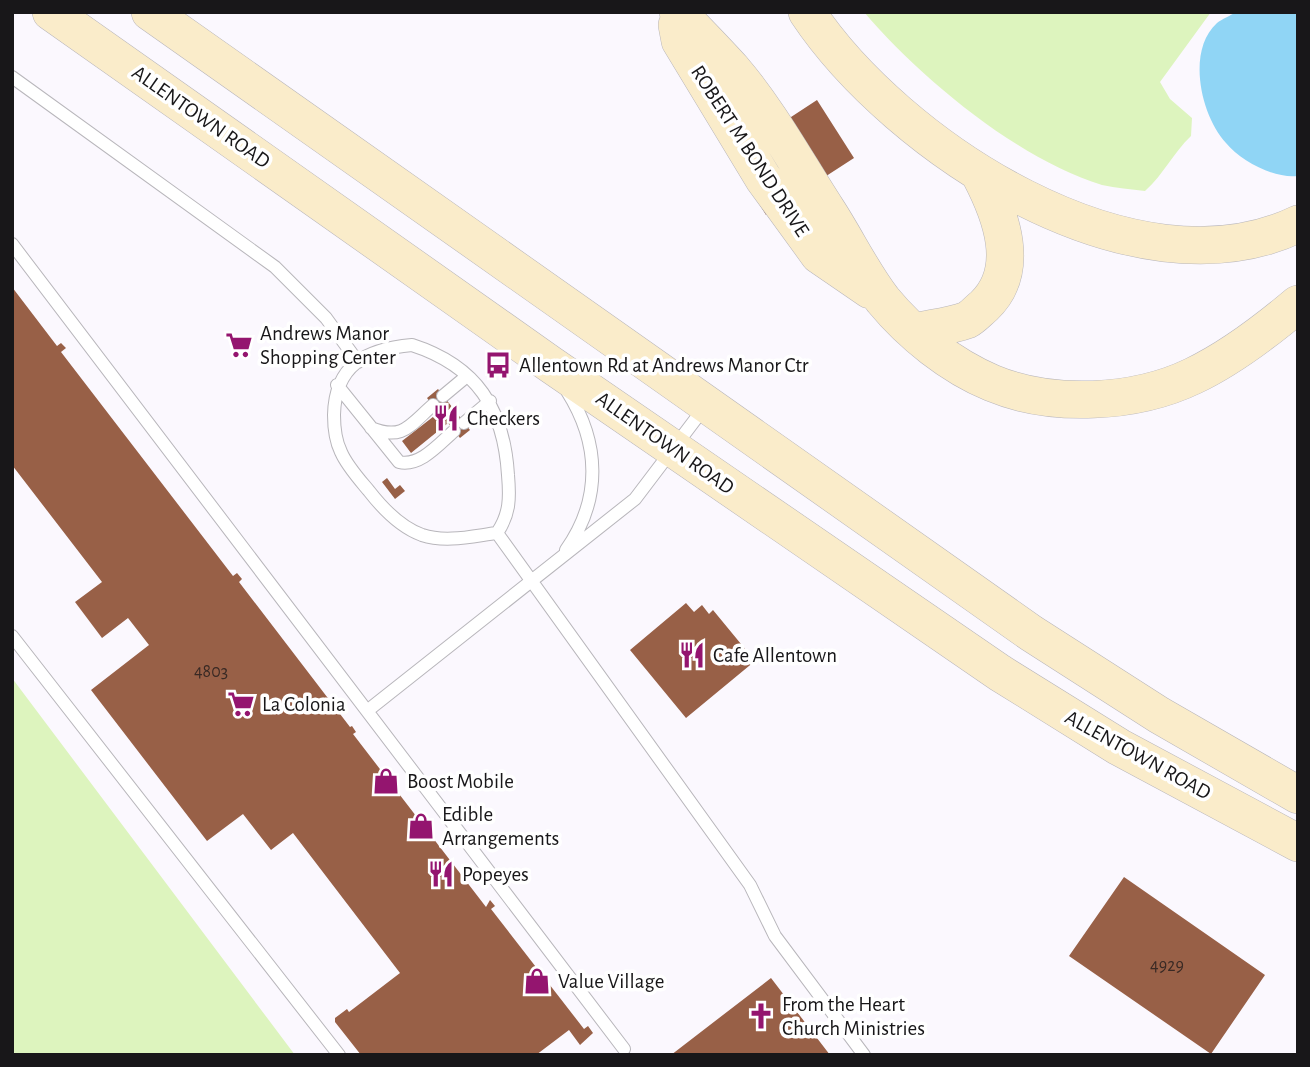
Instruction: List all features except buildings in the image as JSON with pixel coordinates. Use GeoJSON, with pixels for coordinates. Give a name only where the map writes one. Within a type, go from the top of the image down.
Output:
{"type":"FeatureCollection","features":[{"type":"Feature","properties":{"kind":"main road","name":"ALLENTOWN ROAD"},"geometry":{"type":"LineString","coordinates":[[51,12],[674,450],[1064,714],[1298,843]]}},
{"type":"Feature","properties":{"kind":"main road","name":"ALLENTOWN ROAD"},"geometry":{"type":"LineString","coordinates":[[150,12],[1031,633],[1159,715],[1298,795]]}},
{"type":"Feature","properties":{"kind":"main road","name":"ROBERT M BOND DRIVE"},"geometry":{"type":"LineString","coordinates":[[677,12],[733,71],[763,111],[883,299],[914,332],[951,360],[993,383],[1074,399],[1126,396],[1160,389],[1192,377],[1246,344],[1298,304]]}},
{"type":"Feature","properties":{"kind":"main road","name":"ROBERT M BOND DRIVE"},"geometry":{"type":"LineString","coordinates":[[690,12],[701,15],[745,60],[778,101],[858,229],[883,299]]}},
{"type":"Feature","properties":{"kind":"main road"},"geometry":{"type":"LineString","coordinates":[[807,12],[847,65],[922,134],[980,175],[1071,218],[1120,234],[1172,245],[1235,243],[1298,224]]}},
{"type":"Feature","properties":{"kind":"main road"},"geometry":{"type":"LineString","coordinates":[[914,332],[970,319],[997,294],[1004,266],[1005,243],[999,211],[980,175]]}},
{"type":"Feature","properties":{"kind":"lane"},"geometry":{"type":"LineString","coordinates":[[12,77],[275,267],[326,318],[358,362]]}},
{"type":"Feature","properties":{"kind":"lane"},"geometry":{"type":"LineString","coordinates":[[12,244],[624,1049]]}},
{"type":"Feature","properties":{"kind":"lane"},"geometry":{"type":"LineString","coordinates":[[412,345],[432,352],[467,376],[490,401],[505,438],[510,499],[506,520],[497,533],[445,539],[425,536],[397,521],[367,489],[341,451],[334,429],[337,385],[358,362],[375,351],[412,345]]}},
{"type":"Feature","properties":{"kind":"lane"},"geometry":{"type":"LineString","coordinates":[[550,364],[586,428],[594,468],[591,499],[585,519],[558,561]]}},
{"type":"Feature","properties":{"kind":"lane"},"geometry":{"type":"LineString","coordinates":[[443,396],[467,376]]}},
{"type":"Feature","properties":{"kind":"lane"},"geometry":{"type":"LineString","coordinates":[[337,385],[399,462],[405,464],[419,460],[490,401]]}},
{"type":"Feature","properties":{"kind":"lane"},"geometry":{"type":"LineString","coordinates":[[367,711],[635,499],[707,404]]}},
{"type":"Feature","properties":{"kind":"lane"},"geometry":{"type":"LineString","coordinates":[[371,428],[388,435],[398,432],[433,405]]}},
{"type":"Feature","properties":{"kind":"lane"},"geometry":{"type":"LineString","coordinates":[[497,533],[750,885],[775,936],[864,1055]]}},
{"type":"Feature","properties":{"kind":"lane"},"geometry":{"type":"LineString","coordinates":[[12,636],[339,1055]]}},
{"type":"Feature","properties":{"kind":"green space"},"geometry":{"type":"Polygon","coordinates":[[[864,12],[1211,12],[1160,82],[1170,99],[1192,118],[1191,136],[1145,191],[1102,185],[1070,173],[1005,137],[973,114],[913,63],[864,12]]]}},
{"type":"Feature","properties":{"kind":"green space"},"geometry":{"type":"Polygon","coordinates":[[[12,678],[295,1055],[12,1055],[12,678]]]}},
{"type":"Feature","properties":{"kind":"water"},"geometry":{"type":"Polygon","coordinates":[[[1236,12],[1298,12],[1298,176],[1279,175],[1249,162],[1232,150],[1210,117],[1200,83],[1202,50],[1207,35],[1217,23],[1236,12]]]}},
{"type":"Feature","properties":{"kind":"place","name":"Andrews Manor Shopping Center"},"geometry":{"type":"Point","coordinates":[239,345]}},
{"type":"Feature","properties":{"kind":"place","name":"Allentown Rd at Andrews Manor Ctr"},"geometry":{"type":"Point","coordinates":[498,365]}},
{"type":"Feature","properties":{"kind":"place","name":"Checkers"},"geometry":{"type":"Point","coordinates":[446,418]}},
{"type":"Feature","properties":{"kind":"place","name":"Cafe Allentown"},"geometry":{"type":"Point","coordinates":[692,655]}},
{"type":"Feature","properties":{"kind":"place","name":"La Colonia"},"geometry":{"type":"Point","coordinates":[241,704]}},
{"type":"Feature","properties":{"kind":"place","name":"Boost Mobile"},"geometry":{"type":"Point","coordinates":[386,781]}},
{"type":"Feature","properties":{"kind":"place","name":"Edible Arrangements"},"geometry":{"type":"Point","coordinates":[421,826]}},
{"type":"Feature","properties":{"kind":"place","name":"Popeyes"},"geometry":{"type":"Point","coordinates":[441,874]}},
{"type":"Feature","properties":{"kind":"place","name":"Value Village"},"geometry":{"type":"Point","coordinates":[537,981]}},
{"type":"Feature","properties":{"kind":"place","name":"From the Heart Church Ministries"},"geometry":{"type":"Point","coordinates":[761,1016]}}]}
